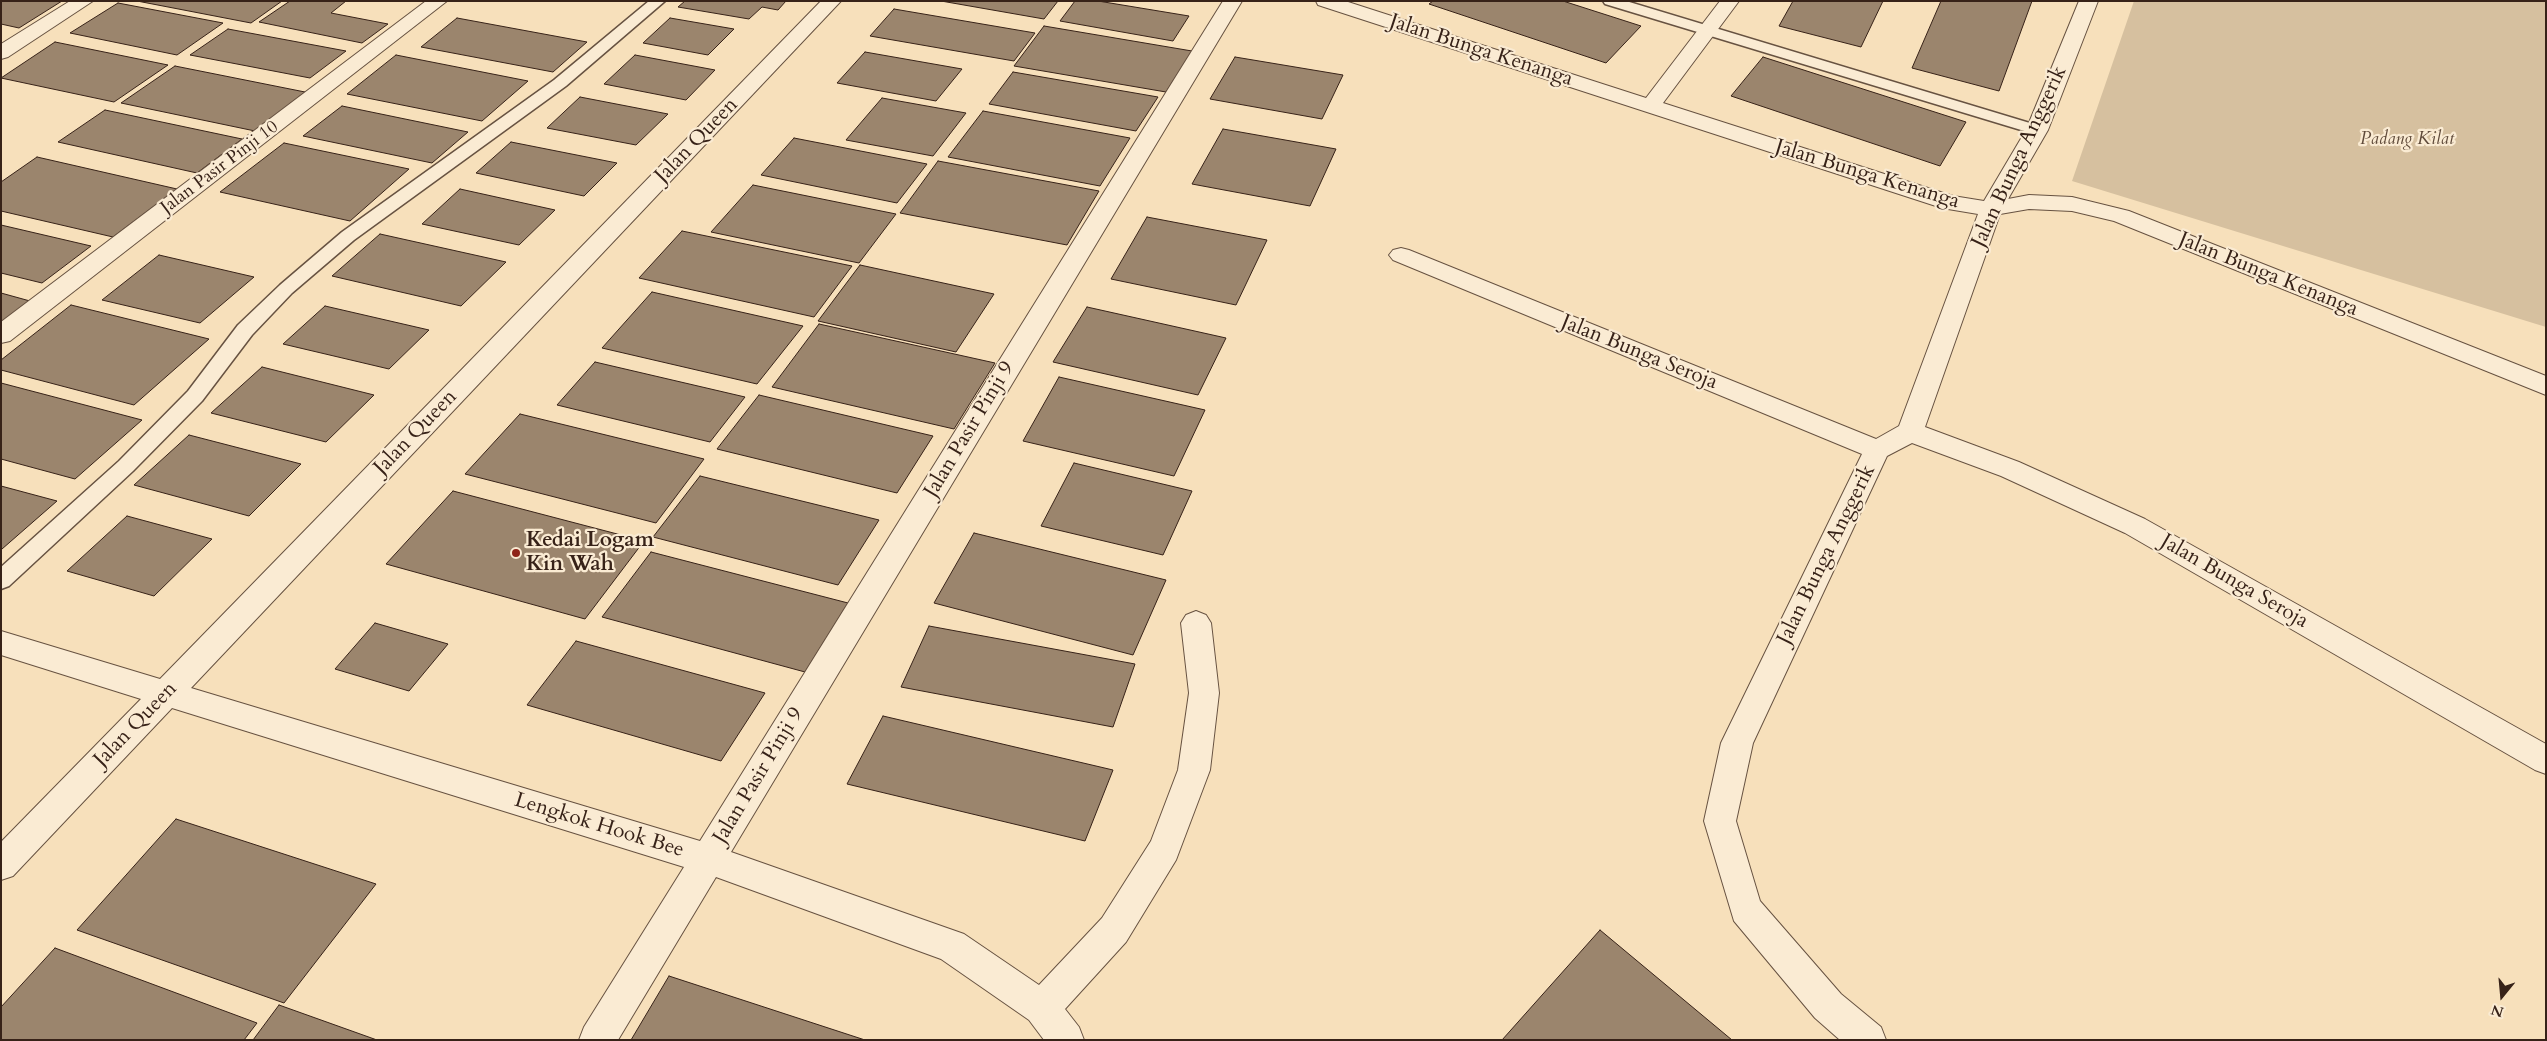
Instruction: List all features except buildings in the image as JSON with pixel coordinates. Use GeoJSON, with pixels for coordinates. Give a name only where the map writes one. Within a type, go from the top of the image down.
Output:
{"type":"FeatureCollection","features":[{"type":"Feature","properties":{"kind":"street"},"geometry":{"type":"LineString","coordinates":[[1,53],[84,1]]}},
{"type":"Feature","properties":{"kind":"street","name":"Jalan Pasir Pinji 10"},"geometry":{"type":"LineString","coordinates":[[1,335],[438,1]]}},
{"type":"Feature","properties":{"kind":"street","name":"Jalan Queen"},"geometry":{"type":"LineString","coordinates":[[1,865],[832,1]]}},
{"type":"Feature","properties":{"kind":"street","name":"Jalan Pasir Pinji 9"},"geometry":{"type":"LineString","coordinates":[[597,1040],[1232,1]]}},
{"type":"Feature","properties":{"kind":"street"},"geometry":{"type":"LineString","coordinates":[[1650,107],[1730,1]]}},
{"type":"Feature","properties":{"kind":"street","name":"Jalan Bunga Anggerik"},"geometry":{"type":"LineString","coordinates":[[1868,1040],[1828,1006],[1746,910],[1720,820],[1737,743],[1877,450],[1910,432],[1991,209],[2037,130],[2089,1]]}},
{"type":"Feature","properties":{"kind":"street","name":"Jalan Bunga Kenanga"},"geometry":{"type":"LineString","coordinates":[[1335,2],[1650,107],[1950,203],[1991,209],[2029,202],[2072,204],[2121,216],[2546,386]]}},
{"type":"Feature","properties":{"kind":"street","name":"Jalan Bunga Seroja"},"geometry":{"type":"LineString","coordinates":[[1401,255],[1877,450]]}},
{"type":"Feature","properties":{"kind":"street","name":"Jalan Bunga Seroja"},"geometry":{"type":"LineString","coordinates":[[1910,432],[2010,469],[2135,526],[2546,760]]}},
{"type":"Feature","properties":{"kind":"street"},"geometry":{"type":"LineString","coordinates":[[1042,1008],[1114,930],[1164,849],[1194,770],[1204,694],[1196,623]]}},
{"type":"Feature","properties":{"kind":"street","name":"Lengkok Hook Bee"},"geometry":{"type":"LineString","coordinates":[[1,643],[708,859],[952,946],[1042,1008],[1066,1040]]}},
{"type":"Feature","properties":{"kind":"lane"},"geometry":{"type":"LineString","coordinates":[[1,580],[147,445],[195,396],[245,330],[286,288],[348,236],[554,88],[658,1]]}},
{"type":"Feature","properties":{"kind":"lane"},"geometry":{"type":"LineString","coordinates":[[1610,1],[2037,130]]}},
{"type":"Feature","properties":{"kind":"green space","name":"Padang Kilat"},"geometry":{"type":"Polygon","coordinates":[[[2134,1],[2546,1],[2546,327],[2072,181],[2134,1]]]}},
{"type":"Feature","properties":{"kind":"place","name":"Kedai Logam Kin Wah"},"geometry":{"type":"Point","coordinates":[516,553]}}]}
